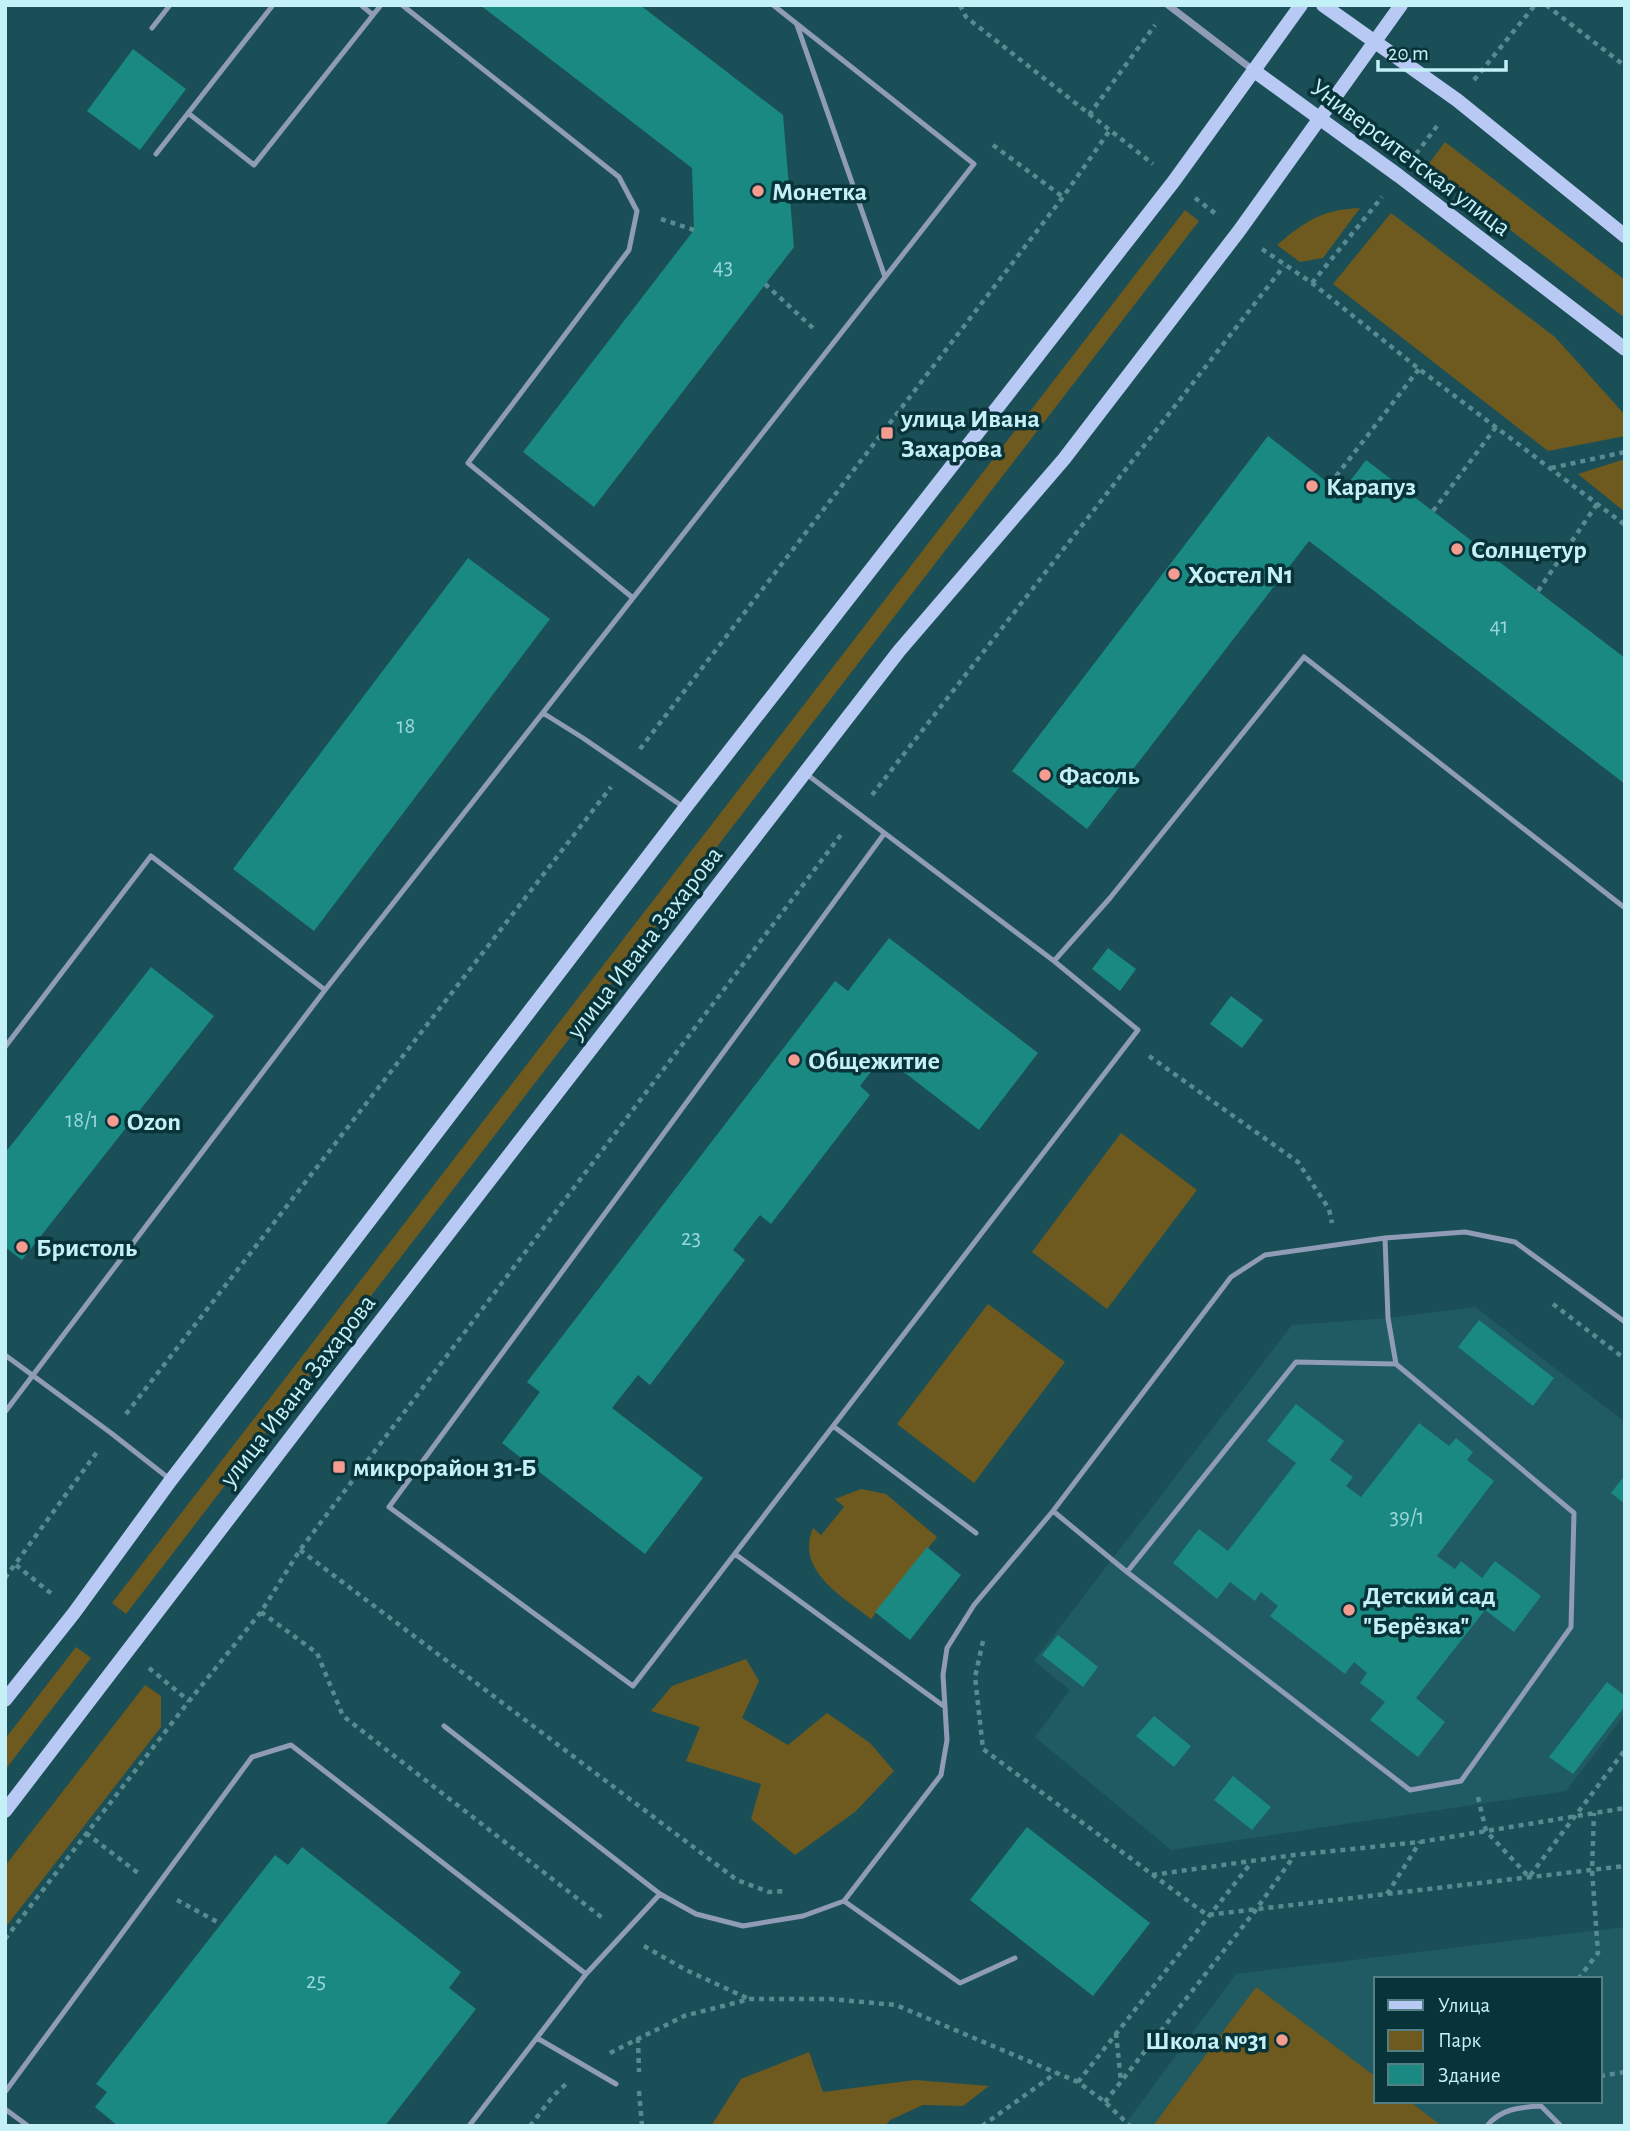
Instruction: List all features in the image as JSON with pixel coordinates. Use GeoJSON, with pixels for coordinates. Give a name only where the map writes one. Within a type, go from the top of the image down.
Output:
{"type":"FeatureCollection","features":[{"type":"Feature","properties":{"kind":"main road","name":"улица Ивана Захарова"},"geometry":{"type":"LineString","coordinates":[[5,1700],[74,1613],[171,1480],[685,808],[1174,181],[1301,5]]}},
{"type":"Feature","properties":{"kind":"main road"},"geometry":{"type":"LineString","coordinates":[[1323,5],[1457,100],[1625,236]]}},
{"type":"Feature","properties":{"kind":"main road","name":"улица Ивана Захарова"},"geometry":{"type":"LineString","coordinates":[[5,1811],[899,651],[1064,459],[1239,231],[1401,5]]}},
{"type":"Feature","properties":{"kind":"main road","name":"Университетская улица"},"geometry":{"type":"LineString","coordinates":[[1253,70],[1399,176],[1625,349]]}},
{"type":"Feature","properties":{"kind":"street","name":"Университетская улица"},"geometry":{"type":"LineString","coordinates":[[1168,5],[1253,70]]}},
{"type":"Feature","properties":{"kind":"lane"},"geometry":{"type":"LineString","coordinates":[[152,28],[170,5]]}},
{"type":"Feature","properties":{"kind":"lane"},"geometry":{"type":"LineString","coordinates":[[156,153],[273,5]]}},
{"type":"Feature","properties":{"kind":"lane"},"geometry":{"type":"LineString","coordinates":[[361,5],[373,15]]}},
{"type":"Feature","properties":{"kind":"lane"},"geometry":{"type":"LineString","coordinates":[[188,113],[254,165],[381,5]]}},
{"type":"Feature","properties":{"kind":"lane"},"geometry":{"type":"LineString","coordinates":[[402,5],[619,177],[637,211],[629,250],[468,464],[633,598]]}},
{"type":"Feature","properties":{"kind":"lane"},"geometry":{"type":"LineString","coordinates":[[5,1412],[325,990],[974,164],[773,5]]}},
{"type":"Feature","properties":{"kind":"lane"},"geometry":{"type":"LineString","coordinates":[[797,24],[885,277]]}},
{"type":"Feature","properties":{"kind":"lane"},"geometry":{"type":"LineString","coordinates":[[1054,961],[1110,898],[1304,657],[1625,908]]}},
{"type":"Feature","properties":{"kind":"lane"},"geometry":{"type":"LineString","coordinates":[[543,713],[685,808]]}},
{"type":"Feature","properties":{"kind":"lane"},"geometry":{"type":"LineString","coordinates":[[805,773],[1054,961],[1138,1030],[633,1686],[389,1507],[884,834]]}},
{"type":"Feature","properties":{"kind":"lane"},"geometry":{"type":"LineString","coordinates":[[5,1047],[151,856],[325,990]]}},
{"type":"Feature","properties":{"kind":"lane"},"geometry":{"type":"LineString","coordinates":[[444,1726],[660,1894],[696,1914],[743,1926],[803,1916],[845,1901],[941,1775],[947,1740],[943,1675],[947,1648],[974,1605],[1053,1511],[1231,1277],[1265,1255],[1385,1238],[1465,1232],[1515,1242],[1625,1322]]}},
{"type":"Feature","properties":{"kind":"lane"},"geometry":{"type":"LineString","coordinates":[[1385,1238],[1388,1318],[1396,1364]]}},
{"type":"Feature","properties":{"kind":"lane"},"geometry":{"type":"LineString","coordinates":[[5,1355],[171,1480]]}},
{"type":"Feature","properties":{"kind":"lane"},"geometry":{"type":"LineString","coordinates":[[1053,1511],[1127,1572],[1410,1790],[1461,1781],[1571,1627],[1574,1513],[1396,1364],[1296,1362],[1127,1572]]}},
{"type":"Feature","properties":{"kind":"lane"},"geometry":{"type":"LineString","coordinates":[[833,1426],[976,1533]]}},
{"type":"Feature","properties":{"kind":"lane"},"geometry":{"type":"LineString","coordinates":[[735,1554],[944,1707]]}},
{"type":"Feature","properties":{"kind":"lane"},"geometry":{"type":"LineString","coordinates":[[5,2092],[252,1757],[291,1745],[586,1974]]}},
{"type":"Feature","properties":{"kind":"lane"},"geometry":{"type":"LineString","coordinates":[[469,2126],[586,1974],[660,1894]]}},
{"type":"Feature","properties":{"kind":"lane"},"geometry":{"type":"LineString","coordinates":[[845,1901],[960,1983],[1014,1958]]}},
{"type":"Feature","properties":{"kind":"lane"},"geometry":{"type":"LineString","coordinates":[[537,2038],[616,2084]]}},
{"type":"Feature","properties":{"kind":"lane"},"geometry":{"type":"LineString","coordinates":[[1487,2126],[1496,2115],[1522,2107],[1541,2106],[1561,2126]]}},
{"type":"Feature","properties":{"kind":"lane"},"geometry":{"type":"LineString","coordinates":[[5,2109],[28,2126]]}},
{"type":"Feature","properties":{"kind":"path"},"geometry":{"type":"LineString","coordinates":[[5,1578],[111,1433],[626,768],[1063,197],[1110,130],[966,17],[960,5]]}},
{"type":"Feature","properties":{"kind":"path"},"geometry":{"type":"LineString","coordinates":[[1089,115],[1168,5]]}},
{"type":"Feature","properties":{"kind":"path"},"geometry":{"type":"LineString","coordinates":[[1312,283],[1535,5]]}},
{"type":"Feature","properties":{"kind":"path"},"geometry":{"type":"LineString","coordinates":[[1546,5],[1625,66]]}},
{"type":"Feature","properties":{"kind":"path"},"geometry":{"type":"LineString","coordinates":[[637,211],[694,230]]}},
{"type":"Feature","properties":{"kind":"path"},"geometry":{"type":"LineString","coordinates":[[5,1939],[261,1612],[300,1550],[858,813],[1284,266],[1312,283],[1419,369],[1625,525]]}},
{"type":"Feature","properties":{"kind":"path"},"geometry":{"type":"LineString","coordinates":[[765,284],[832,345]]}},
{"type":"Feature","properties":{"kind":"path"},"geometry":{"type":"LineString","coordinates":[[1330,484],[1419,369]]}},
{"type":"Feature","properties":{"kind":"path"},"geometry":{"type":"LineString","coordinates":[[1433,511],[1496,427]]}},
{"type":"Feature","properties":{"kind":"path"},"geometry":{"type":"LineString","coordinates":[[1550,468],[1625,452]]}},
{"type":"Feature","properties":{"kind":"path"},"geometry":{"type":"LineString","coordinates":[[1538,591],[1597,504]]}},
{"type":"Feature","properties":{"kind":"path"},"geometry":{"type":"LineString","coordinates":[[1548,1300],[1625,1359]]}},
{"type":"Feature","properties":{"kind":"path"},"geometry":{"type":"LineString","coordinates":[[300,1550],[737,1880],[769,1892],[791,1891]]}},
{"type":"Feature","properties":{"kind":"path"},"geometry":{"type":"LineString","coordinates":[[261,1612],[317,1653],[343,1716],[622,1934],[686,1970],[750,1999]]}},
{"type":"Feature","properties":{"kind":"path"},"geometry":{"type":"LineString","coordinates":[[987,1634],[981,1646],[975,1676],[983,1749],[1207,1915],[1625,1866]]}},
{"type":"Feature","properties":{"kind":"path"},"geometry":{"type":"LineString","coordinates":[[1529,1877],[1625,1750]]}},
{"type":"Feature","properties":{"kind":"path"},"geometry":{"type":"LineString","coordinates":[[1461,1781],[1476,1793],[1486,1831],[1529,1877]]}},
{"type":"Feature","properties":{"kind":"path"},"geometry":{"type":"LineString","coordinates":[[1151,1875],[1294,1855],[1420,1842],[1625,1808]]}},
{"type":"Feature","properties":{"kind":"path"},"geometry":{"type":"LineString","coordinates":[[1580,1977],[1598,1953],[1592,1870],[1594,1813]]}},
{"type":"Feature","properties":{"kind":"path"},"geometry":{"type":"LineString","coordinates":[[86,1833],[97,1841]]}},
{"type":"Feature","properties":{"kind":"path"},"geometry":{"type":"LineString","coordinates":[[1387,1895],[1420,1842]]}},
{"type":"Feature","properties":{"kind":"path"},"geometry":{"type":"LineString","coordinates":[[1105,2102],[1255,1911],[1294,1855]]}},
{"type":"Feature","properties":{"kind":"path"},"geometry":{"type":"LineString","coordinates":[[1078,2082],[1207,1915],[1251,1863]]}},
{"type":"Feature","properties":{"kind":"path"},"geometry":{"type":"LineString","coordinates":[[530,2126],[554,2095],[587,2066],[684,2015],[750,1999],[830,1999],[896,2006],[1078,2082],[1105,2102],[1130,2126]]}},
{"type":"Feature","properties":{"kind":"path"},"geometry":{"type":"LineString","coordinates":[[1116,2032],[1121,2082]]}},
{"type":"Feature","properties":{"kind":"path"},"geometry":{"type":"LineString","coordinates":[[1602,2076],[1625,2072]]}},
{"type":"Feature","properties":{"kind":"path"},"geometry":{"type":"LineString","coordinates":[[982,2126],[1056,2073]]}},
{"type":"Feature","properties":{"kind":"shaded area","name":"Детский сад \"Берёзка\""},"geometry":{"type":"Polygon","coordinates":[[[1475,1307],[1625,1422],[1625,1714],[1566,1791],[1171,1850],[1035,1737],[1070,1690],[1034,1661],[1292,1325],[1388,1318],[1475,1307]]]}},
{"type":"Feature","properties":{"kind":"shaded area","name":"Школа №31"},"geometry":{"type":"Polygon","coordinates":[[[1625,1927],[1625,2126],[1124,2126],[1236,1974],[1625,1927]]]}},
{"type":"Feature","properties":{"kind":"green space"},"geometry":{"type":"Polygon","coordinates":[[[1445,142],[1625,280],[1625,318],[1427,166],[1445,142]]]}},
{"type":"Feature","properties":{"kind":"green space"},"geometry":{"type":"Polygon","coordinates":[[[1360,208],[1323,258],[1300,262],[1277,245],[1314,218],[1334,211],[1360,208]]]}},
{"type":"Feature","properties":{"kind":"green space"},"geometry":{"type":"Polygon","coordinates":[[[1185,210],[1199,221],[126,1614],[112,1603],[1185,210]]]}},
{"type":"Feature","properties":{"kind":"green space"},"geometry":{"type":"Polygon","coordinates":[[[1391,213],[1555,337],[1625,415],[1625,436],[1548,451],[1333,284],[1391,213]]]}},
{"type":"Feature","properties":{"kind":"green space"},"geometry":{"type":"Polygon","coordinates":[[[1625,459],[1625,512],[1578,474],[1625,459]]]}},
{"type":"Feature","properties":{"kind":"green space"},"geometry":{"type":"Polygon","coordinates":[[[1121,1133],[1197,1190],[1107,1309],[1032,1252],[1121,1133]]]}},
{"type":"Feature","properties":{"kind":"green space"},"geometry":{"type":"Polygon","coordinates":[[[988,1304],[1065,1362],[974,1483],[897,1424],[988,1304]]]}},
{"type":"Feature","properties":{"kind":"green space"},"geometry":{"type":"Polygon","coordinates":[[[861,1489],[886,1494],[937,1537],[871,1619],[824,1581],[810,1557],[809,1543],[813,1528],[821,1535],[844,1507],[835,1499],[861,1489]]]}},
{"type":"Feature","properties":{"kind":"green space"},"geometry":{"type":"Polygon","coordinates":[[[76,1647],[91,1658],[5,1770],[5,1739],[76,1647]]]}},
{"type":"Feature","properties":{"kind":"green space"},"geometry":{"type":"Polygon","coordinates":[[[746,1659],[759,1681],[742,1718],[788,1745],[827,1713],[870,1743],[894,1771],[855,1812],[795,1855],[751,1819],[761,1784],[686,1761],[700,1727],[651,1711],[672,1686],[746,1659]]]}},
{"type":"Feature","properties":{"kind":"green space"},"geometry":{"type":"Polygon","coordinates":[[[145,1685],[161,1696],[161,1727],[5,1928],[5,1866],[145,1685]]]}},
{"type":"Feature","properties":{"kind":"green space"},"geometry":{"type":"Polygon","coordinates":[[[1256,1987],[1374,2076],[1374,2103],[1412,2103],[1442,2126],[1153,2126],[1256,1987]]]}},
{"type":"Feature","properties":{"kind":"green space"},"geometry":{"type":"Polygon","coordinates":[[[809,2052],[823,2092],[915,2080],[989,2086],[963,2106],[923,2105],[890,2120],[885,2126],[711,2126],[741,2079],[809,2052]]]}},
{"type":"Feature","properties":{"kind":"building"},"geometry":{"type":"Polygon","coordinates":[[[480,5],[640,5],[783,115],[794,247],[594,507],[523,452],[694,230],[692,168],[480,5]]]}},
{"type":"Feature","properties":{"kind":"building"},"geometry":{"type":"Polygon","coordinates":[[[133,49],[186,89],[140,150],[87,111],[133,49]]]}},
{"type":"Feature","properties":{"kind":"building"},"geometry":{"type":"Polygon","coordinates":[[[1268,436],[1341,493],[1366,460],[1625,658],[1625,784],[1309,541],[1087,829],[1012,771],[1268,436]]]}},
{"type":"Feature","properties":{"kind":"building"},"geometry":{"type":"Polygon","coordinates":[[[468,558],[550,619],[314,931],[233,869],[468,558]]]}},
{"type":"Feature","properties":{"kind":"building"},"geometry":{"type":"Polygon","coordinates":[[[889,938],[1038,1053],[979,1130],[883,1056],[860,1086],[870,1095],[771,1224],[760,1215],[733,1250],[745,1260],[650,1385],[638,1375],[612,1408],[703,1478],[645,1554],[502,1443],[540,1392],[527,1382],[835,981],[848,991],[889,938]]]}},
{"type":"Feature","properties":{"kind":"building"},"geometry":{"type":"Polygon","coordinates":[[[1108,948],[1136,969],[1120,991],[1092,969],[1108,948]]]}},
{"type":"Feature","properties":{"kind":"building"},"geometry":{"type":"Polygon","coordinates":[[[151,967],[214,1016],[22,1260],[5,1247],[5,1153],[151,967]]]}},
{"type":"Feature","properties":{"kind":"building"},"geometry":{"type":"Polygon","coordinates":[[[1231,996],[1263,1020],[1242,1048],[1210,1024],[1231,996]]]}},
{"type":"Feature","properties":{"kind":"building"},"geometry":{"type":"Polygon","coordinates":[[[1479,1320],[1554,1378],[1533,1406],[1458,1347],[1479,1320]]]}},
{"type":"Feature","properties":{"kind":"building"},"geometry":{"type":"Polygon","coordinates":[[[1296,1404],[1344,1441],[1330,1460],[1353,1477],[1346,1486],[1361,1497],[1419,1423],[1449,1446],[1456,1438],[1473,1452],[1467,1460],[1494,1481],[1437,1556],[1455,1569],[1461,1561],[1482,1578],[1495,1561],[1541,1596],[1514,1632],[1485,1610],[1416,1698],[1445,1722],[1418,1757],[1370,1720],[1385,1702],[1360,1683],[1367,1673],[1354,1662],[1345,1674],[1270,1616],[1278,1606],[1261,1592],[1255,1601],[1230,1582],[1217,1599],[1173,1563],[1199,1529],[1228,1551],[1296,1463],[1267,1441],[1296,1404]]]}},
{"type":"Feature","properties":{"kind":"building"},"geometry":{"type":"Polygon","coordinates":[[[1625,1475],[1625,1504],[1611,1493],[1625,1475]]]}},
{"type":"Feature","properties":{"kind":"building"},"geometry":{"type":"Polygon","coordinates":[[[927,1547],[961,1575],[910,1640],[875,1612],[927,1547]]]}},
{"type":"Feature","properties":{"kind":"building"},"geometry":{"type":"Polygon","coordinates":[[[1058,1635],[1098,1667],[1083,1687],[1042,1655],[1058,1635]]]}},
{"type":"Feature","properties":{"kind":"building"},"geometry":{"type":"Polygon","coordinates":[[[1607,1682],[1625,1696],[1625,1706],[1573,1774],[1549,1757],[1607,1682]]]}},
{"type":"Feature","properties":{"kind":"building"},"geometry":{"type":"Polygon","coordinates":[[[1154,1716],[1191,1746],[1174,1767],[1136,1736],[1154,1716]]]}},
{"type":"Feature","properties":{"kind":"building"},"geometry":{"type":"Polygon","coordinates":[[[1233,1776],[1271,1807],[1252,1830],[1214,1800],[1233,1776]]]}},
{"type":"Feature","properties":{"kind":"building"},"geometry":{"type":"Polygon","coordinates":[[[1027,1827],[1150,1923],[1093,1996],[970,1900],[1027,1827]]]}},
{"type":"Feature","properties":{"kind":"building"},"geometry":{"type":"Polygon","coordinates":[[[302,1847],[461,1972],[449,1988],[476,2009],[385,2126],[118,2126],[95,2107],[107,2092],[96,2084],[275,1855],[288,1865],[302,1847]]]}},
{"type":"Feature","properties":{"kind":"place","name":"Монетка"},"geometry":{"type":"Point","coordinates":[758,191]}},
{"type":"Feature","properties":{"kind":"place","name":"улица Ивана Захарова"},"geometry":{"type":"Point","coordinates":[887,433]}},
{"type":"Feature","properties":{"kind":"place","name":"Карапуз"},"geometry":{"type":"Point","coordinates":[1312,486]}},
{"type":"Feature","properties":{"kind":"place","name":"Солнцетур"},"geometry":{"type":"Point","coordinates":[1457,549]}},
{"type":"Feature","properties":{"kind":"place","name":"Хостел N1"},"geometry":{"type":"Point","coordinates":[1174,574]}},
{"type":"Feature","properties":{"kind":"place","name":"Фасоль"},"geometry":{"type":"Point","coordinates":[1045,775]}},
{"type":"Feature","properties":{"kind":"place","name":"Общежитие"},"geometry":{"type":"Point","coordinates":[794,1060]}},
{"type":"Feature","properties":{"kind":"place","name":"Ozon"},"geometry":{"type":"Point","coordinates":[113,1121]}},
{"type":"Feature","properties":{"kind":"place","name":"Бристоль"},"geometry":{"type":"Point","coordinates":[22,1247]}},
{"type":"Feature","properties":{"kind":"place","name":"микрорайон 31-Б"},"geometry":{"type":"Point","coordinates":[339,1467]}},
{"type":"Feature","properties":{"kind":"place","name":"Детский сад \"Берёзка\""},"geometry":{"type":"Point","coordinates":[1349,1610]}},
{"type":"Feature","properties":{"kind":"place","name":"Школа №31"},"geometry":{"type":"Point","coordinates":[1282,2040]}}]}
